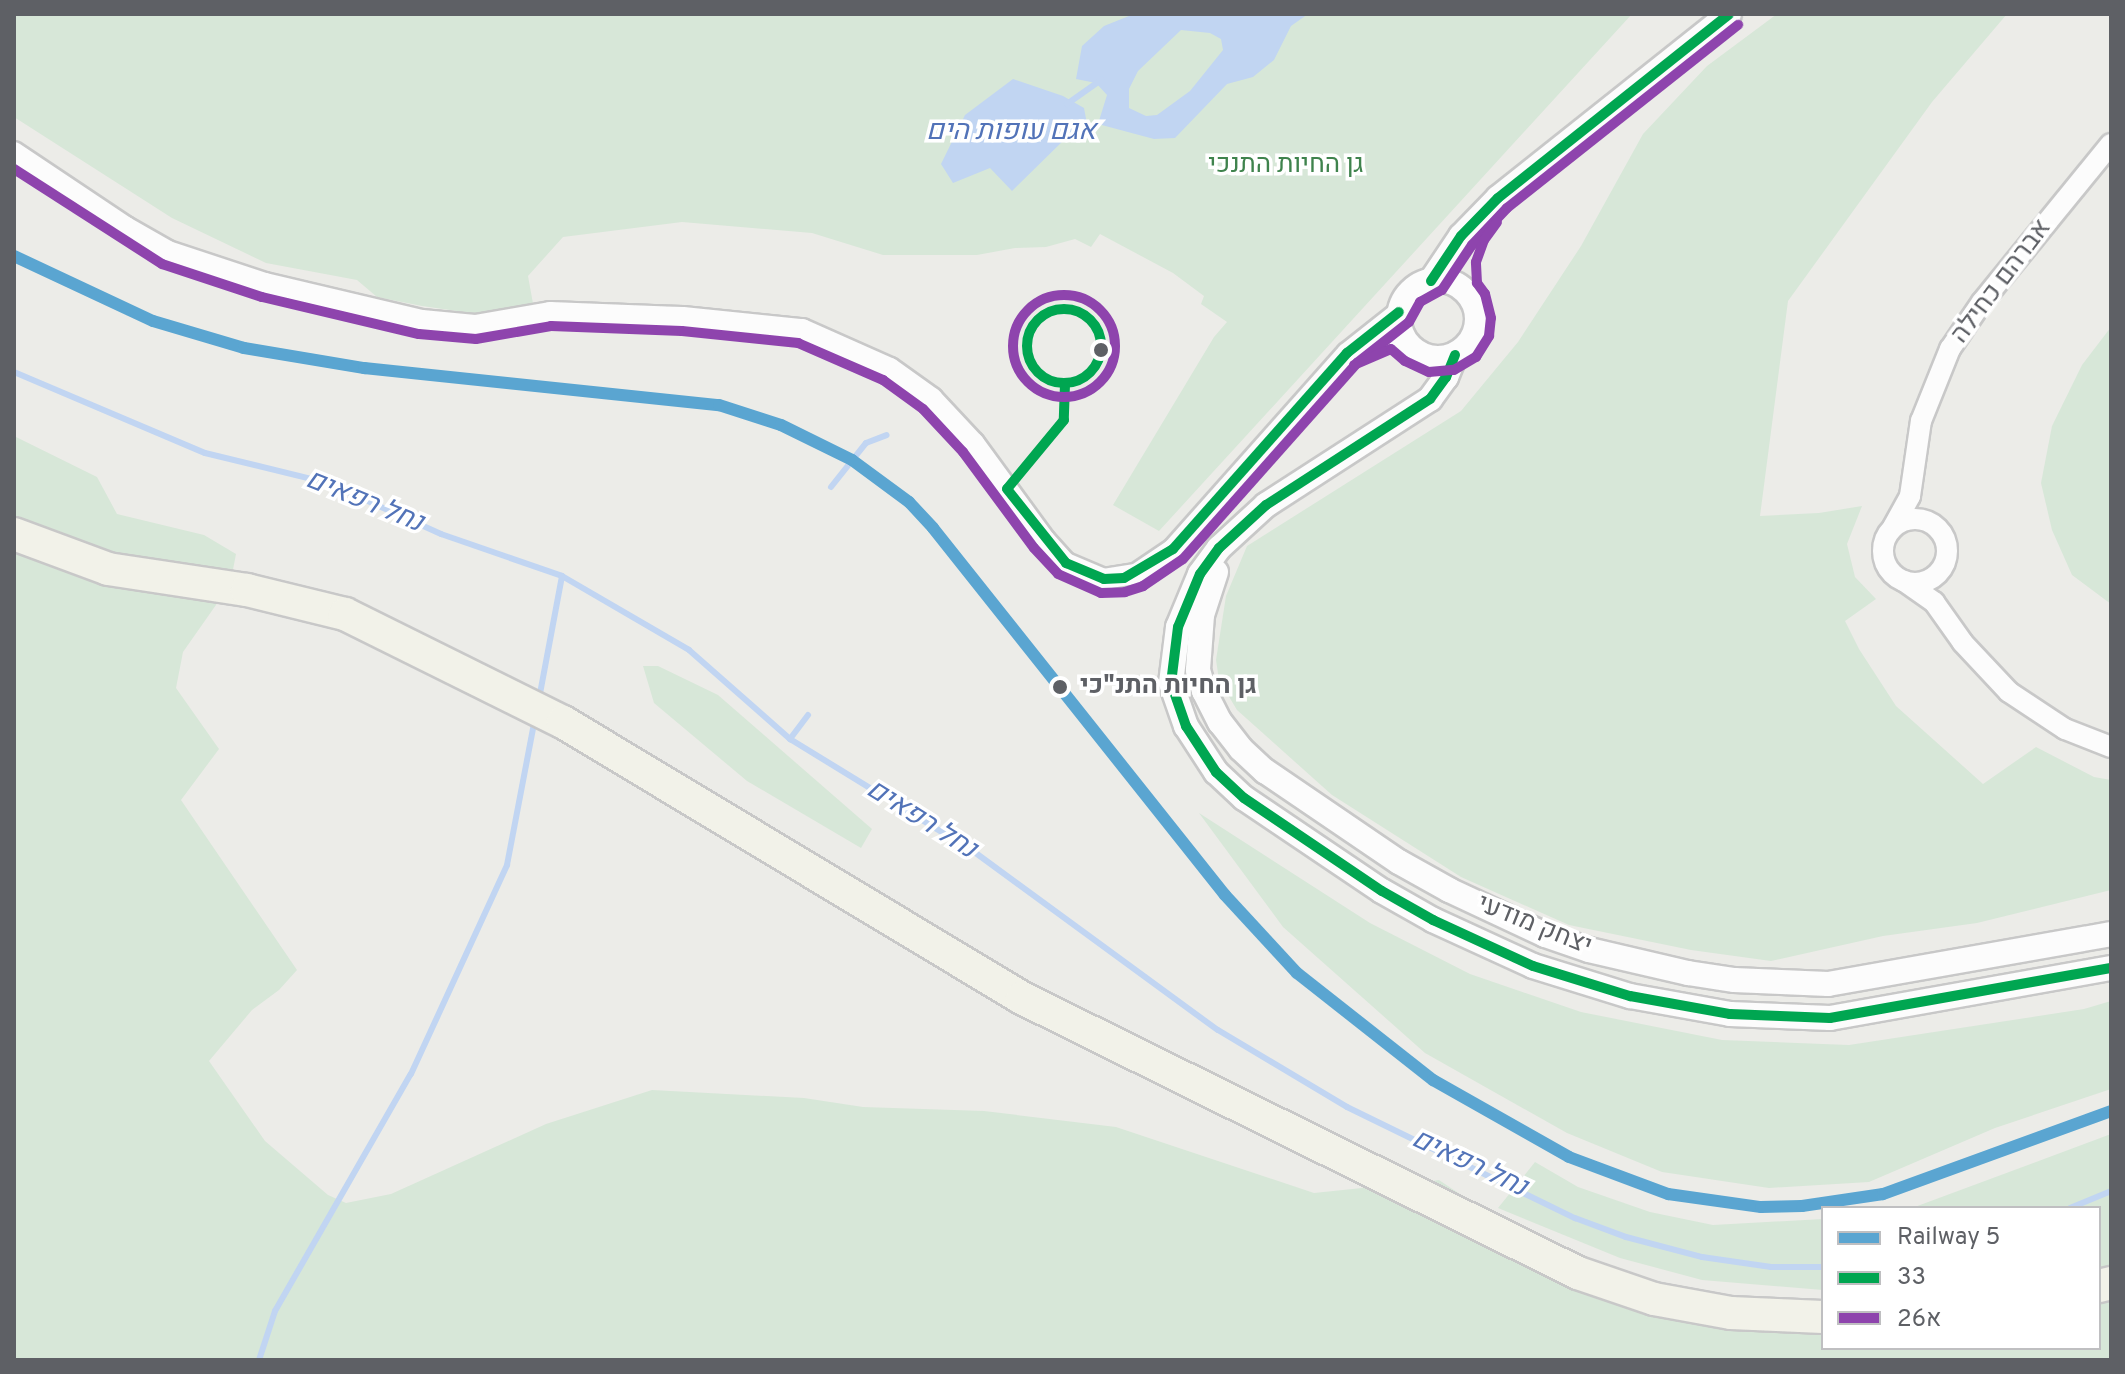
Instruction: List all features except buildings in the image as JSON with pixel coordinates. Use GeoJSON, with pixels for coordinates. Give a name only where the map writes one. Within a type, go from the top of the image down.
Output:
{"type":"FeatureCollection","features":[{"type":"Feature","properties":{"kind":"main road"},"geometry":{"type":"LineString","coordinates":[[14,534],[108,569],[247,590],[345,614],[537,710],[1022,998],[1578,1273],[1654,1299],[1731,1313],[1821,1317]]}},
{"type":"Feature","properties":{"kind":"street"},"geometry":{"type":"LineString","coordinates":[[1431,281],[1477,218],[1516,183],[1729,14]]}},
{"type":"Feature","properties":{"kind":"street","name":"אברהם כחילה"},"geometry":{"type":"LineString","coordinates":[[1893,527],[1908,500],[1921,421],[1950,349],[1982,302],[2111,144]]}},
{"type":"Feature","properties":{"kind":"street"},"geometry":{"type":"LineString","coordinates":[[14,152],[126,227],[168,251],[265,283],[422,320],[475,325],[550,312],[683,317],[802,329],[890,368],[932,398],[974,443],[1045,540],[1066,563],[1104,579],[1136,574],[1173,549],[1347,353],[1401,324]]}},
{"type":"Feature","properties":{"kind":"street"},"geometry":{"type":"LineString","coordinates":[[1463,289],[1462,260],[1472,233],[1516,183]]}},
{"type":"Feature","properties":{"kind":"street"},"geometry":{"type":"LineString","coordinates":[[1431,281],[1445,281],[1463,289],[1475,305],[1477,324],[1470,343],[1455,355],[1443,359],[1424,356],[1412,349],[1401,324],[1410,291],[1431,281]]}},
{"type":"Feature","properties":{"kind":"street","name":"יצחק מודעי"},"geometry":{"type":"LineString","coordinates":[[1455,355],[1439,389],[1402,418],[1292,485],[1219,548],[1200,574],[1178,627],[1171,683],[1186,726],[1216,772],[1244,798],[1382,891],[1433,920],[1505,954],[1579,983],[1683,1006],[1782,1018],[1830,1018],[2111,968]]}},
{"type":"Feature","properties":{"kind":"street","name":"יצחק מודעי"},"geometry":{"type":"LineString","coordinates":[[1402,418],[1425,393],[1429,376],[1424,356]]}},
{"type":"Feature","properties":{"kind":"street"},"geometry":{"type":"LineString","coordinates":[[1913,482],[1921,507],[1946,542],[1940,589],[1943,613]]}},
{"type":"Feature","properties":{"kind":"street"},"geometry":{"type":"LineString","coordinates":[[1934,525],[1916,518],[1893,527],[1884,540],[1883,555],[1891,573],[1926,595],[1977,660],[2009,692],[2065,729],[2111,747]]}},
{"type":"Feature","properties":{"kind":"street","name":"יצחק מודעי"},"geometry":{"type":"LineString","coordinates":[[1244,525],[1210,585],[1198,641],[1201,681],[1220,722],[1241,749],[1265,771],[1399,862],[1504,917],[1589,950],[1638,963],[1734,980],[1784,984],[1828,984],[2111,934]]}},
{"type":"Feature","properties":{"kind":"street"},"geometry":{"type":"LineString","coordinates":[[1904,581],[1928,580],[1943,566]]}},
{"type":"Feature","properties":{"kind":"green space","name":"גן החיות התנכי"},"geometry":{"type":"Polygon","coordinates":[[[14,14],[1632,14],[1159,531],[1113,505],[1214,337],[1227,322],[1201,304],[1204,296],[1173,273],[1100,234],[1091,247],[1075,239],[1046,247],[1015,248],[977,255],[883,255],[812,233],[682,222],[563,237],[528,276],[534,309],[478,314],[377,297],[357,280],[266,263],[172,218],[14,117],[14,14]]]}},
{"type":"Feature","properties":{"kind":"green space"},"geometry":{"type":"Polygon","coordinates":[[[1777,14],[2007,14],[1932,102],[1788,301],[1760,516],[1819,513],[1862,506],[1847,544],[1855,577],[1876,599],[1845,621],[1859,649],[1896,706],[1983,784],[2036,747],[2094,777],[2111,780],[2111,890],[1977,923],[1883,936],[1771,961],[1691,950],[1569,925],[1461,877],[1332,795],[1237,710],[1219,680],[1216,660],[1226,596],[1247,546],[1461,411],[1518,342],[1581,246],[1643,134],[1707,66],[1777,14]]]}},
{"type":"Feature","properties":{"kind":"green space"},"geometry":{"type":"Polygon","coordinates":[[[2111,327],[2111,604],[2072,575],[2052,530],[2041,483],[2052,426],[2082,365],[2111,327]]]}},
{"type":"Feature","properties":{"kind":"green space"},"geometry":{"type":"Polygon","coordinates":[[[14,436],[97,477],[117,514],[204,535],[236,554],[230,585],[183,652],[176,688],[219,749],[181,800],[297,970],[279,990],[252,1010],[209,1061],[265,1141],[328,1195],[346,1203],[391,1194],[546,1124],[652,1090],[804,1098],[863,1107],[984,1111],[1116,1127],[1314,1193],[1362,1188],[1392,1170],[1418,1183],[1439,1180],[1506,1225],[1668,1299],[1821,1321],[1821,1350],[2101,1350],[2101,1295],[2111,1293],[2111,1360],[14,1360],[14,436]]]}},
{"type":"Feature","properties":{"kind":"green space"},"geometry":{"type":"Polygon","coordinates":[[[643,666],[658,666],[718,695],[872,829],[861,848],[747,781],[654,703],[643,666]]]}},
{"type":"Feature","properties":{"kind":"green space"},"geometry":{"type":"Polygon","coordinates":[[[1199,813],[1370,923],[1470,974],[1581,1012],[1722,1040],[1849,1045],[2084,1009],[2111,1001],[2111,1089],[1995,1128],[1869,1182],[1769,1188],[1662,1172],[1567,1133],[1425,1053],[1283,927],[1199,813]]]}},
{"type":"Feature","properties":{"kind":"green space"},"geometry":{"type":"Polygon","coordinates":[[[2111,1134],[2111,1273],[2101,1276],[2101,1206],[1917,1206],[2111,1134]]]}},
{"type":"Feature","properties":{"kind":"green space"},"geometry":{"type":"Polygon","coordinates":[[[1535,1162],[1578,1187],[1650,1212],[1713,1225],[1821,1219],[1821,1290],[1702,1280],[1620,1258],[1498,1208],[1535,1162]]]}},
{"type":"Feature","properties":{"kind":"water"},"geometry":{"type":"Polygon","coordinates":[[[1134,14],[1308,14],[1291,26],[1274,60],[1253,77],[1227,84],[1175,138],[1154,139],[1098,124],[1107,95],[1096,83],[1076,79],[1082,46],[1104,26],[1134,14]],[[1181,30],[1138,71],[1129,89],[1129,108],[1146,116],[1157,115],[1190,91],[1223,50],[1221,39],[1210,33],[1181,30]]]}},
{"type":"Feature","properties":{"kind":"water","name":"אגם עופות הים"},"geometry":{"type":"Polygon","coordinates":[[[1013,79],[1063,96],[1084,108],[1088,129],[1067,137],[1012,191],[990,168],[953,183],[941,164],[965,115],[1013,79]]]}},
{"type":"Feature","properties":{"kind":"waterway"},"geometry":{"type":"LineString","coordinates":[[1067,104],[1101,80]]}},
{"type":"Feature","properties":{"kind":"waterway","name":"נחל רפאים"},"geometry":{"type":"LineString","coordinates":[[14,372],[205,453],[328,483],[441,534],[562,576],[689,650],[790,739],[973,851],[1218,1030],[1347,1107],[1575,1218],[1626,1237],[1702,1257],[1771,1267],[1821,1267]]}},
{"type":"Feature","properties":{"kind":"waterway"},"geometry":{"type":"LineString","coordinates":[[831,487],[866,443],[887,435]]}},
{"type":"Feature","properties":{"kind":"waterway"},"geometry":{"type":"LineString","coordinates":[[539,699],[562,576]]}},
{"type":"Feature","properties":{"kind":"waterway"},"geometry":{"type":"LineString","coordinates":[[790,739],[808,715]]}},
{"type":"Feature","properties":{"kind":"waterway"},"geometry":{"type":"LineString","coordinates":[[259,1360],[275,1311],[411,1074],[507,865],[535,718]]}},
{"type":"Feature","properties":{"kind":"waterway","name":"נחל רפאים"},"geometry":{"type":"LineString","coordinates":[[2075,1206],[2111,1191]]}},
{"type":"Feature","properties":{"kind":"rail line","name":"5"},"geometry":{"type":"LineString","coordinates":[[14,256],[153,321],[244,348],[364,368],[719,405],[781,425],[852,460],[909,502],[933,528],[1225,895],[1297,973],[1433,1080],[1569,1157],[1668,1194],[1761,1207],[1802,1206],[1883,1194],[2111,1111]]}},
{"type":"Feature","properties":{"kind":"transit line","name":"33"},"geometry":{"type":"LineString","coordinates":[[1431,281],[1461,236],[1498,198],[1729,14]]}},
{"type":"Feature","properties":{"kind":"transit line","name":"26א"},"geometry":{"type":"LineString","coordinates":[[14,169],[162,264],[262,297],[419,334],[476,339],[551,326],[682,331],[798,343],[883,380],[923,409],[963,452],[1034,548],[1058,574],[1101,593],[1125,592],[1143,586],[1183,559],[1357,363],[1409,322],[1420,302],[1442,290],[1472,245],[1507,208],[1738,25]]}},
{"type":"Feature","properties":{"kind":"transit line","name":"26א"},"geometry":{"type":"LineString","coordinates":[[1354,365],[1391,349],[1405,361],[1429,372],[1454,370],[1476,357],[1489,336],[1491,318],[1485,294],[1477,283],[1476,262],[1484,240],[1497,222]]}},
{"type":"Feature","properties":{"kind":"transit line","name":"26א"},"geometry":{"type":"LineString","coordinates":[[1064,295],[1084,299],[1100,310],[1111,326],[1115,346],[1111,366],[1100,382],[1084,393],[1064,397],[1044,393],[1028,382],[1017,366],[1013,346],[1017,326],[1028,310],[1044,299],[1064,295]]}},
{"type":"Feature","properties":{"kind":"transit line","name":"33"},"geometry":{"type":"LineString","coordinates":[[1064,309],[1085,315],[1095,325],[1101,346],[1095,367],[1085,377],[1064,383],[1043,377],[1033,367],[1027,346],[1033,325],[1043,315],[1064,309]]}},
{"type":"Feature","properties":{"kind":"transit line","name":"33"},"geometry":{"type":"LineString","coordinates":[[1065,384],[1064,420],[1007,489],[1066,563],[1104,579],[1124,578],[1173,549],[1347,353],[1399,312]]}},
{"type":"Feature","properties":{"kind":"transit line","name":"33"},"geometry":{"type":"LineString","coordinates":[[1455,355],[1446,377],[1430,399],[1266,505],[1219,548],[1200,574],[1178,627],[1171,683],[1186,726],[1216,772],[1244,798],[1382,891],[1433,920],[1533,966],[1630,996],[1730,1014],[1830,1018],[2111,968]]}},
{"type":"Feature","properties":{"kind":"place","name":"גן החיות התנ\"כי"},"geometry":{"type":"Point","coordinates":[1060,687]}}]}
